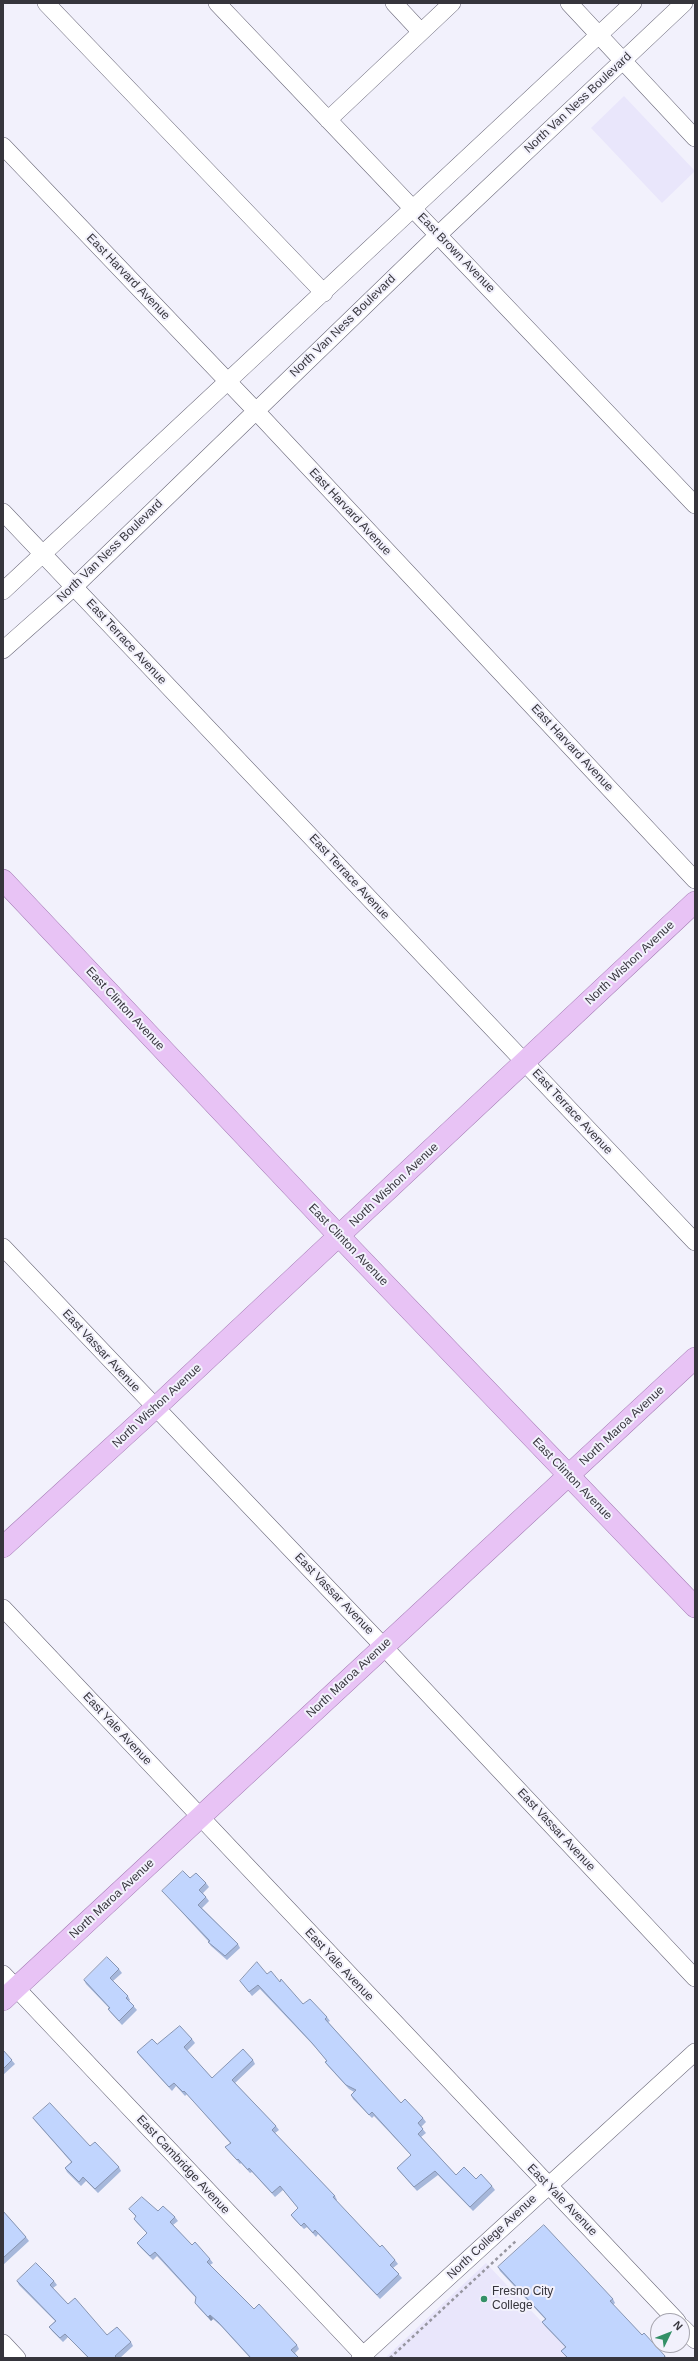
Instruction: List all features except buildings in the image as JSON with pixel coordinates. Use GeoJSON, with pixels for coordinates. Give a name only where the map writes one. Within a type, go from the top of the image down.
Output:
{"type":"FeatureCollection","features":[{"type":"Feature","properties":{"kind":"main road","name":"East Clinton Avenue"},"geometry":{"type":"LineString","coordinates":[[3,880],[339,1236],[695,1607]]}},
{"type":"Feature","properties":{"kind":"main road","name":"North Wishon Avenue"},"geometry":{"type":"LineString","coordinates":[[3,1547],[155,1408],[695,902]]}},
{"type":"Feature","properties":{"kind":"main road","name":"North Maroa Avenue"},"geometry":{"type":"LineString","coordinates":[[7,1987],[200,1817],[695,1358]]}},
{"type":"Feature","properties":{"kind":"street"},"geometry":{"type":"LineString","coordinates":[[46,3],[324,293]]}},
{"type":"Feature","properties":{"kind":"street","name":"East Brown Avenue"},"geometry":{"type":"LineString","coordinates":[[217,3],[695,505]]}},
{"type":"Feature","properties":{"kind":"street"},"geometry":{"type":"LineString","coordinates":[[394,3],[421,32]]}},
{"type":"Feature","properties":{"kind":"street"},"geometry":{"type":"LineString","coordinates":[[328,120],[452,3]]}},
{"type":"Feature","properties":{"kind":"street"},"geometry":{"type":"LineString","coordinates":[[569,3],[695,138]]}},
{"type":"Feature","properties":{"kind":"street"},"geometry":{"type":"LineString","coordinates":[[3,591],[324,293],[412,207],[633,3]]}},
{"type":"Feature","properties":{"kind":"street","name":"North Van Ness Boulevard"},"geometry":{"type":"LineString","coordinates":[[3,650],[74,586],[438,235],[684,3]]}},
{"type":"Feature","properties":{"kind":"street","name":"East Harvard Avenue"},"geometry":{"type":"LineString","coordinates":[[3,146],[256,411],[695,880]]}},
{"type":"Feature","properties":{"kind":"street","name":"East Terrace Avenue"},"geometry":{"type":"LineString","coordinates":[[3,512],[695,1242]]}},
{"type":"Feature","properties":{"kind":"street","name":"East Vassar Avenue"},"geometry":{"type":"LineString","coordinates":[[3,1247],[155,1408],[384,1646],[695,1978]]}},
{"type":"Feature","properties":{"kind":"street","name":"East Yale Avenue"},"geometry":{"type":"LineString","coordinates":[[3,1608],[668,2313]]}},
{"type":"Feature","properties":{"kind":"street","name":"East Cambridge Avenue"},"geometry":{"type":"LineString","coordinates":[[7,1987],[364,2357]]}},
{"type":"Feature","properties":{"kind":"street","name":"North College Avenue"},"geometry":{"type":"LineString","coordinates":[[364,2357],[695,2052]]}},
{"type":"Feature","properties":{"kind":"street"},"geometry":{"type":"LineString","coordinates":[[3,2343],[17,2358]]}},
{"type":"Feature","properties":{"kind":"path"},"geometry":{"type":"LineString","coordinates":[[390,2358],[522,2235]]}},
{"type":"Feature","properties":{"kind":"shaded area"},"geometry":{"type":"Polygon","coordinates":[[[624,96],[695,171],[662,203],[591,128],[624,96]]]}},
{"type":"Feature","properties":{"kind":"shaded area","name":"Fresno City College"},"geometry":{"type":"Polygon","coordinates":[[[486,2263],[576,2358],[385,2358],[486,2263]]]}},
{"type":"Feature","properties":{"kind":"place","name":"Fresno City College"},"geometry":{"type":"Point","coordinates":[484,2299]}}]}
